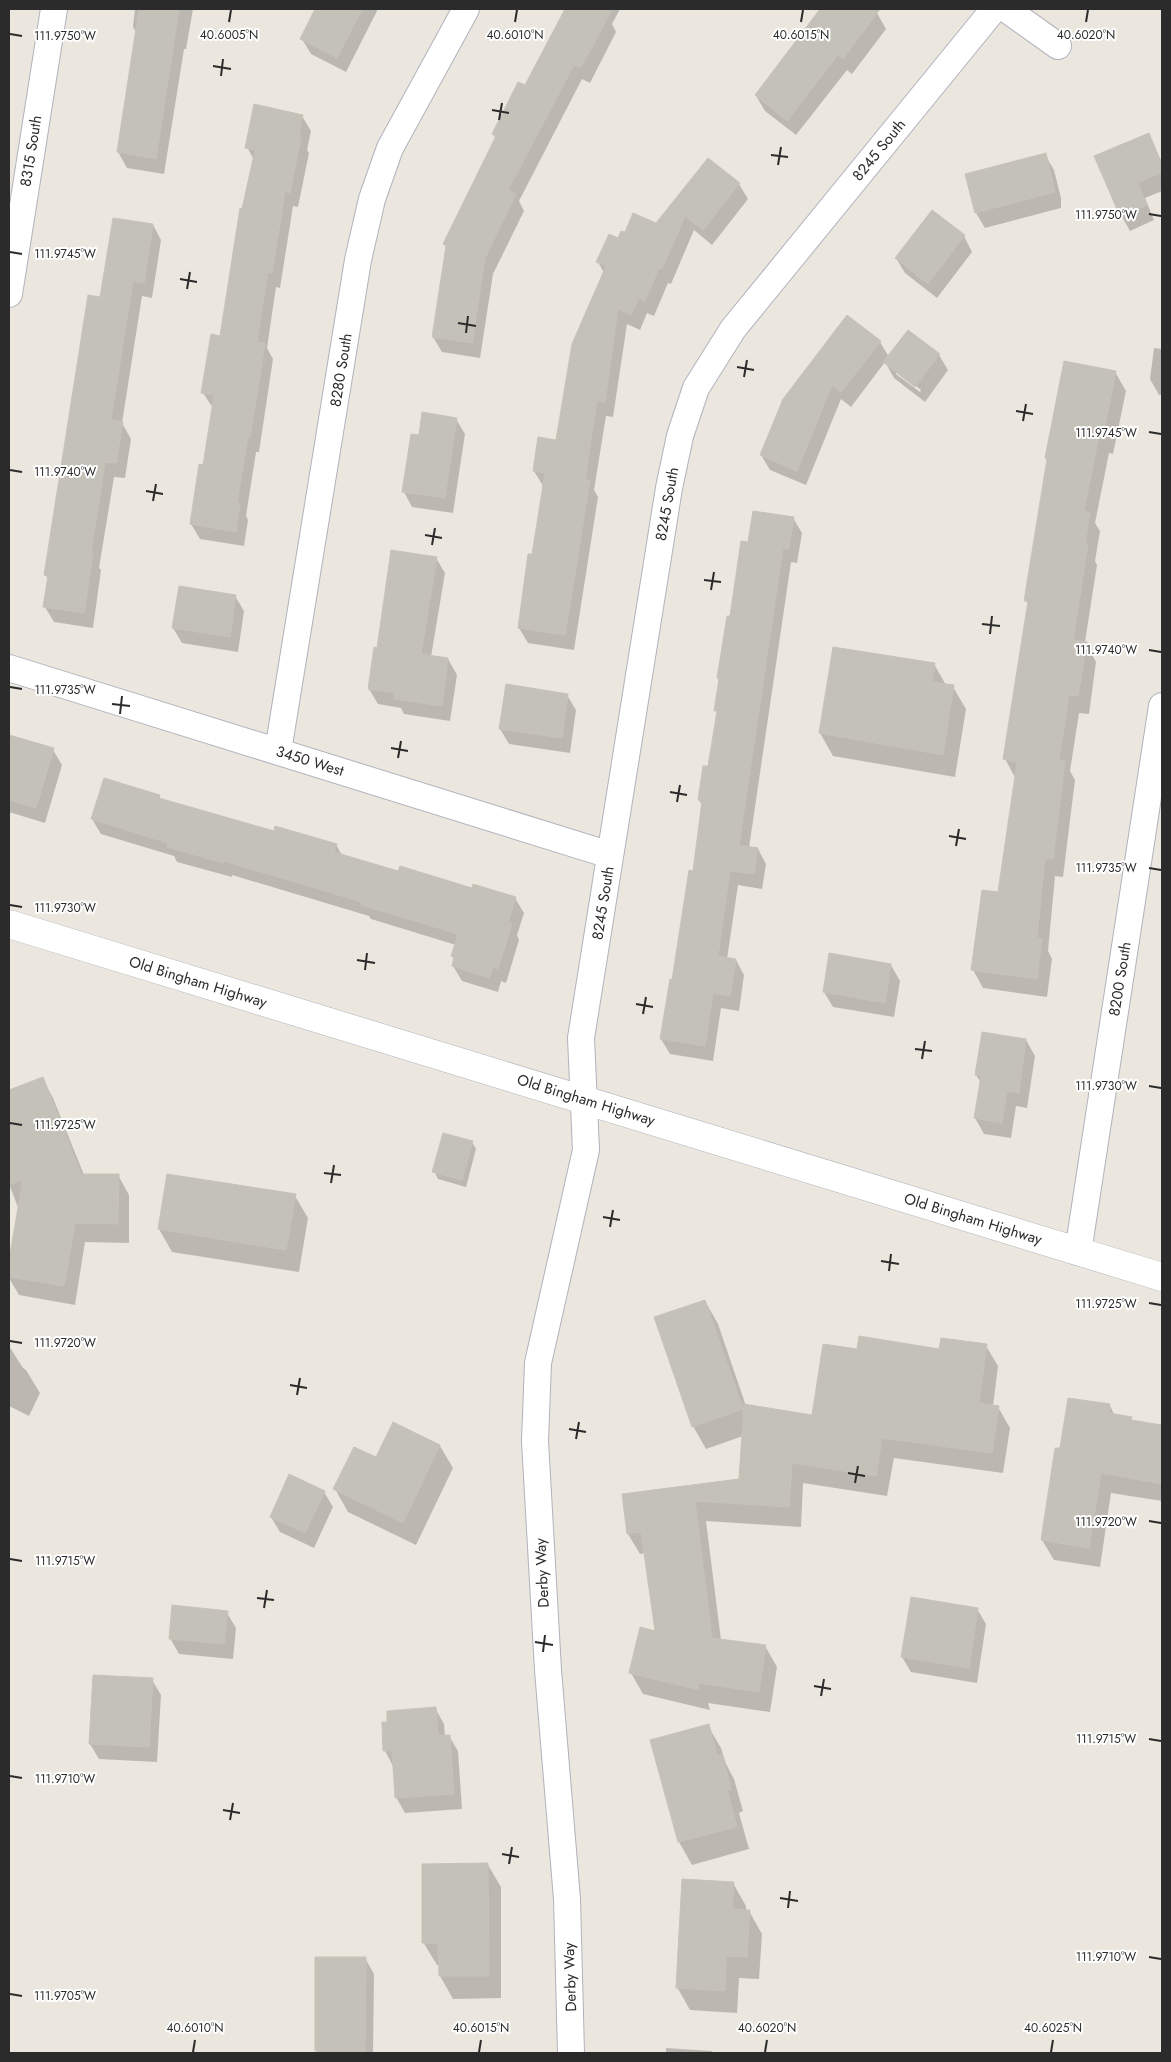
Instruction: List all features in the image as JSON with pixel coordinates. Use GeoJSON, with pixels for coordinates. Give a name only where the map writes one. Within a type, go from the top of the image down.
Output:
{"type":"FeatureCollection","features":[{"type":"Feature","properties":{"kind":"street","name":"8315 South"},"geometry":{"type":"LineString","coordinates":[[9,294],[54,9]]}},
{"type":"Feature","properties":{"kind":"street","name":"8280 South"},"geometry":{"type":"LineString","coordinates":[[278,751],[358,260],[372,199],[390,148],[466,9]]}},
{"type":"Feature","properties":{"kind":"street","name":"8245 South"},"geometry":{"type":"LineString","coordinates":[[583,1098],[581,1038],[610,855],[669,488],[680,436],[696,388],[733,329],[994,9]]}},
{"type":"Feature","properties":{"kind":"street"},"geometry":{"type":"LineString","coordinates":[[1006,9],[1058,46]]}},
{"type":"Feature","properties":{"kind":"street","name":"3450 West"},"geometry":{"type":"LineString","coordinates":[[9,668],[610,855]]}},
{"type":"Feature","properties":{"kind":"street","name":"8200 South"},"geometry":{"type":"LineString","coordinates":[[1078,1252],[1162,706]]}},
{"type":"Feature","properties":{"kind":"street","name":"Old Bingham Highway"},"geometry":{"type":"LineString","coordinates":[[9,924],[583,1098],[1162,1277]]}},
{"type":"Feature","properties":{"kind":"street","name":"Derby Way"},"geometry":{"type":"LineString","coordinates":[[571,2053],[567,1900],[548,1670],[535,1441],[538,1362],[586,1150],[583,1098]]}},
{"type":"Feature","properties":{"kind":"building"},"geometry":{"type":"Polygon","coordinates":[[[139,9],[179,9],[156,159],[117,152],[139,9]]]}},
{"type":"Feature","properties":{"kind":"building"},"geometry":{"type":"Polygon","coordinates":[[[315,9],[362,9],[337,58],[300,39],[315,9]]]}},
{"type":"Feature","properties":{"kind":"building"},"geometry":{"type":"Polygon","coordinates":[[[565,9],[612,9],[581,68],[574,65],[508,190],[516,194],[485,258],[472,343],[432,337],[446,246],[443,244],[496,136],[492,134],[518,82],[525,85],[565,9]]]}},
{"type":"Feature","properties":{"kind":"building"},"geometry":{"type":"Polygon","coordinates":[[[820,9],[880,9],[843,59],[838,55],[787,121],[755,95],[820,9]]]}},
{"type":"Feature","properties":{"kind":"building"},"geometry":{"type":"Polygon","coordinates":[[[254,104],[303,115],[299,136],[301,137],[290,193],[285,191],[272,273],[268,272],[257,342],[265,343],[237,503],[240,504],[236,532],[190,524],[199,464],[203,465],[214,395],[201,393],[211,334],[220,336],[240,208],[242,209],[255,150],[245,148],[254,104]]]}},
{"type":"Feature","properties":{"kind":"building"},"geometry":{"type":"Polygon","coordinates":[[[1149,133],[1162,165],[1162,172],[1138,183],[1147,205],[1120,216],[1094,156],[1149,133]]]}},
{"type":"Feature","properties":{"kind":"building"},"geometry":{"type":"Polygon","coordinates":[[[1046,153],[1055,192],[975,213],[965,174],[1046,153]]]}},
{"type":"Feature","properties":{"kind":"building"},"geometry":{"type":"Polygon","coordinates":[[[708,158],[740,183],[703,230],[685,216],[662,269],[659,268],[645,301],[639,298],[631,315],[618,309],[605,402],[597,401],[585,480],[590,480],[565,635],[518,628],[528,554],[532,554],[545,473],[533,471],[538,437],[556,440],[572,344],[606,266],[596,262],[609,234],[618,238],[621,231],[625,232],[633,213],[656,223],[708,158]]]}},
{"type":"Feature","properties":{"kind":"building"},"geometry":{"type":"Polygon","coordinates":[[[932,210],[965,235],[928,284],[895,258],[932,210]]]}},
{"type":"Feature","properties":{"kind":"building"},"geometry":{"type":"Polygon","coordinates":[[[113,218],[153,224],[144,283],[133,281],[111,420],[123,422],[116,463],[105,462],[84,613],[43,607],[48,576],[44,575],[88,295],[100,297],[113,218]]]}},
{"type":"Feature","properties":{"kind":"building"},"geometry":{"type":"Polygon","coordinates":[[[847,315],[881,341],[841,392],[832,385],[797,471],[760,455],[783,399],[847,315]]]}},
{"type":"Feature","properties":{"kind":"building"},"geometry":{"type":"Polygon","coordinates":[[[908,330],[940,354],[915,387],[883,362],[908,330]]]}},
{"type":"Feature","properties":{"kind":"building"},"geometry":{"type":"Polygon","coordinates":[[[1064,361],[1116,371],[1103,436],[1099,435],[1084,511],[1090,512],[1085,545],[1088,545],[1073,640],[1087,642],[1078,696],[1069,695],[1059,760],[1065,761],[1053,859],[1045,858],[1037,938],[1042,939],[1037,979],[971,970],[982,890],[998,892],[1017,762],[1003,759],[1028,601],[1024,601],[1047,459],[1045,458],[1064,361]]]}},
{"type":"Feature","properties":{"kind":"building"},"geometry":{"type":"Polygon","coordinates":[[[422,412],[457,418],[445,498],[402,492],[411,434],[419,435],[422,412]]]}},
{"type":"Feature","properties":{"kind":"building"},"geometry":{"type":"Polygon","coordinates":[[[753,511],[794,517],[789,549],[783,548],[739,845],[758,848],[754,874],[730,871],[718,956],[736,959],[730,996],[713,993],[705,1046],[660,1039],[670,979],[672,980],[689,870],[693,871],[702,801],[698,800],[703,766],[708,766],[717,711],[714,711],[719,679],[717,678],[727,616],[730,616],[741,541],[748,542],[753,511]]]}},
{"type":"Feature","properties":{"kind":"building"},"geometry":{"type":"Polygon","coordinates":[[[391,550],[437,557],[421,654],[448,658],[442,706],[394,699],[395,693],[368,689],[374,647],[377,648],[391,550]]]}},
{"type":"Feature","properties":{"kind":"building"},"geometry":{"type":"Polygon","coordinates":[[[179,586],[236,595],[230,637],[172,628],[179,586]]]}},
{"type":"Feature","properties":{"kind":"building"},"geometry":{"type":"Polygon","coordinates":[[[833,647],[935,663],[932,682],[954,685],[943,755],[819,733],[833,647]]]}},
{"type":"Feature","properties":{"kind":"building"},"geometry":{"type":"Polygon","coordinates":[[[506,684],[568,694],[562,738],[499,729],[506,684]]]}},
{"type":"Feature","properties":{"kind":"building"},"geometry":{"type":"Polygon","coordinates":[[[9,735],[54,748],[36,808],[9,800],[9,735]]]}},
{"type":"Feature","properties":{"kind":"building"},"geometry":{"type":"Polygon","coordinates":[[[104,778],[160,795],[159,798],[274,831],[275,826],[337,844],[334,852],[398,871],[400,866],[472,888],[473,884],[516,897],[508,923],[512,924],[498,969],[493,967],[489,978],[452,966],[454,957],[451,956],[458,934],[361,905],[362,902],[224,861],[223,863],[167,847],[168,843],[91,819],[104,778]]]}},
{"type":"Feature","properties":{"kind":"building"},"geometry":{"type":"Polygon","coordinates":[[[829,953],[891,964],[885,1003],[823,992],[829,953]]]}},
{"type":"Feature","properties":{"kind":"building"},"geometry":{"type":"Polygon","coordinates":[[[982,1032],[1026,1039],[1019,1093],[1007,1091],[1002,1123],[974,1118],[981,1076],[975,1075],[982,1032]]]}},
{"type":"Feature","properties":{"kind":"building"},"geometry":{"type":"Polygon","coordinates":[[[43,1077],[81,1174],[119,1174],[118,1224],[75,1223],[64,1286],[9,1277],[9,1260],[23,1179],[9,1185],[9,1090],[43,1077]]]}},
{"type":"Feature","properties":{"kind":"building"},"geometry":{"type":"Polygon","coordinates":[[[443,1133],[473,1141],[462,1180],[432,1172],[443,1133]]]}},
{"type":"Feature","properties":{"kind":"building"},"geometry":{"type":"Polygon","coordinates":[[[167,1174],[296,1194],[286,1250],[158,1229],[167,1174]]]}},
{"type":"Feature","properties":{"kind":"building"},"geometry":{"type":"Polygon","coordinates":[[[705,1300],[743,1409],[692,1427],[654,1317],[705,1300]]]}},
{"type":"Feature","properties":{"kind":"building"},"geometry":{"type":"Polygon","coordinates":[[[859,1336],[939,1349],[941,1338],[987,1344],[979,1403],[999,1406],[992,1453],[882,1438],[876,1476],[792,1463],[789,1507],[695,1501],[712,1638],[766,1645],[759,1692],[698,1683],[699,1690],[629,1673],[640,1627],[655,1631],[641,1532],[627,1534],[622,1494],[739,1479],[744,1404],[812,1415],[823,1344],[857,1349],[859,1336]]]}},
{"type":"Feature","properties":{"kind":"building"},"geometry":{"type":"Polygon","coordinates":[[[1068,1398],[1110,1404],[1109,1413],[1132,1417],[1131,1420],[1162,1425],[1162,1484],[1101,1473],[1089,1548],[1041,1540],[1055,1448],[1060,1448],[1068,1398]]]}},
{"type":"Feature","properties":{"kind":"building"},"geometry":{"type":"Polygon","coordinates":[[[393,1422],[440,1445],[403,1523],[333,1489],[354,1447],[376,1457],[393,1422]]]}},
{"type":"Feature","properties":{"kind":"building"},"geometry":{"type":"Polygon","coordinates":[[[289,1474],[325,1491],[305,1533],[270,1517],[289,1474]]]}},
{"type":"Feature","properties":{"kind":"building"},"geometry":{"type":"Polygon","coordinates":[[[911,1597],[978,1608],[969,1668],[901,1657],[911,1597]]]}},
{"type":"Feature","properties":{"kind":"building"},"geometry":{"type":"Polygon","coordinates":[[[172,1605],[228,1611],[224,1644],[169,1639],[172,1605]]]}},
{"type":"Feature","properties":{"kind":"building"},"geometry":{"type":"Polygon","coordinates":[[[93,1675],[153,1678],[149,1747],[89,1744],[93,1675]]]}},
{"type":"Feature","properties":{"kind":"building"},"geometry":{"type":"Polygon","coordinates":[[[436,1707],[438,1735],[450,1735],[454,1794],[395,1798],[392,1751],[383,1751],[382,1722],[387,1722],[387,1711],[436,1707]]]}},
{"type":"Feature","properties":{"kind":"building"},"geometry":{"type":"Polygon","coordinates":[[[709,1724],[717,1756],[722,1755],[731,1789],[727,1790],[737,1827],[678,1842],[650,1740],[709,1724]]]}},
{"type":"Feature","properties":{"kind":"building"},"geometry":{"type":"Polygon","coordinates":[[[488,1863],[489,1976],[439,1976],[438,1943],[422,1943],[422,1864],[488,1863]]]}},
{"type":"Feature","properties":{"kind":"building"},"geometry":{"type":"Polygon","coordinates":[[[682,1879],[734,1882],[732,1909],[750,1910],[747,1957],[726,1956],[725,1991],[676,1988],[682,1879]]]}},
{"type":"Feature","properties":{"kind":"building"},"geometry":{"type":"Polygon","coordinates":[[[315,1957],[366,1957],[365,2051],[315,2051],[315,1957]]]}}]}
